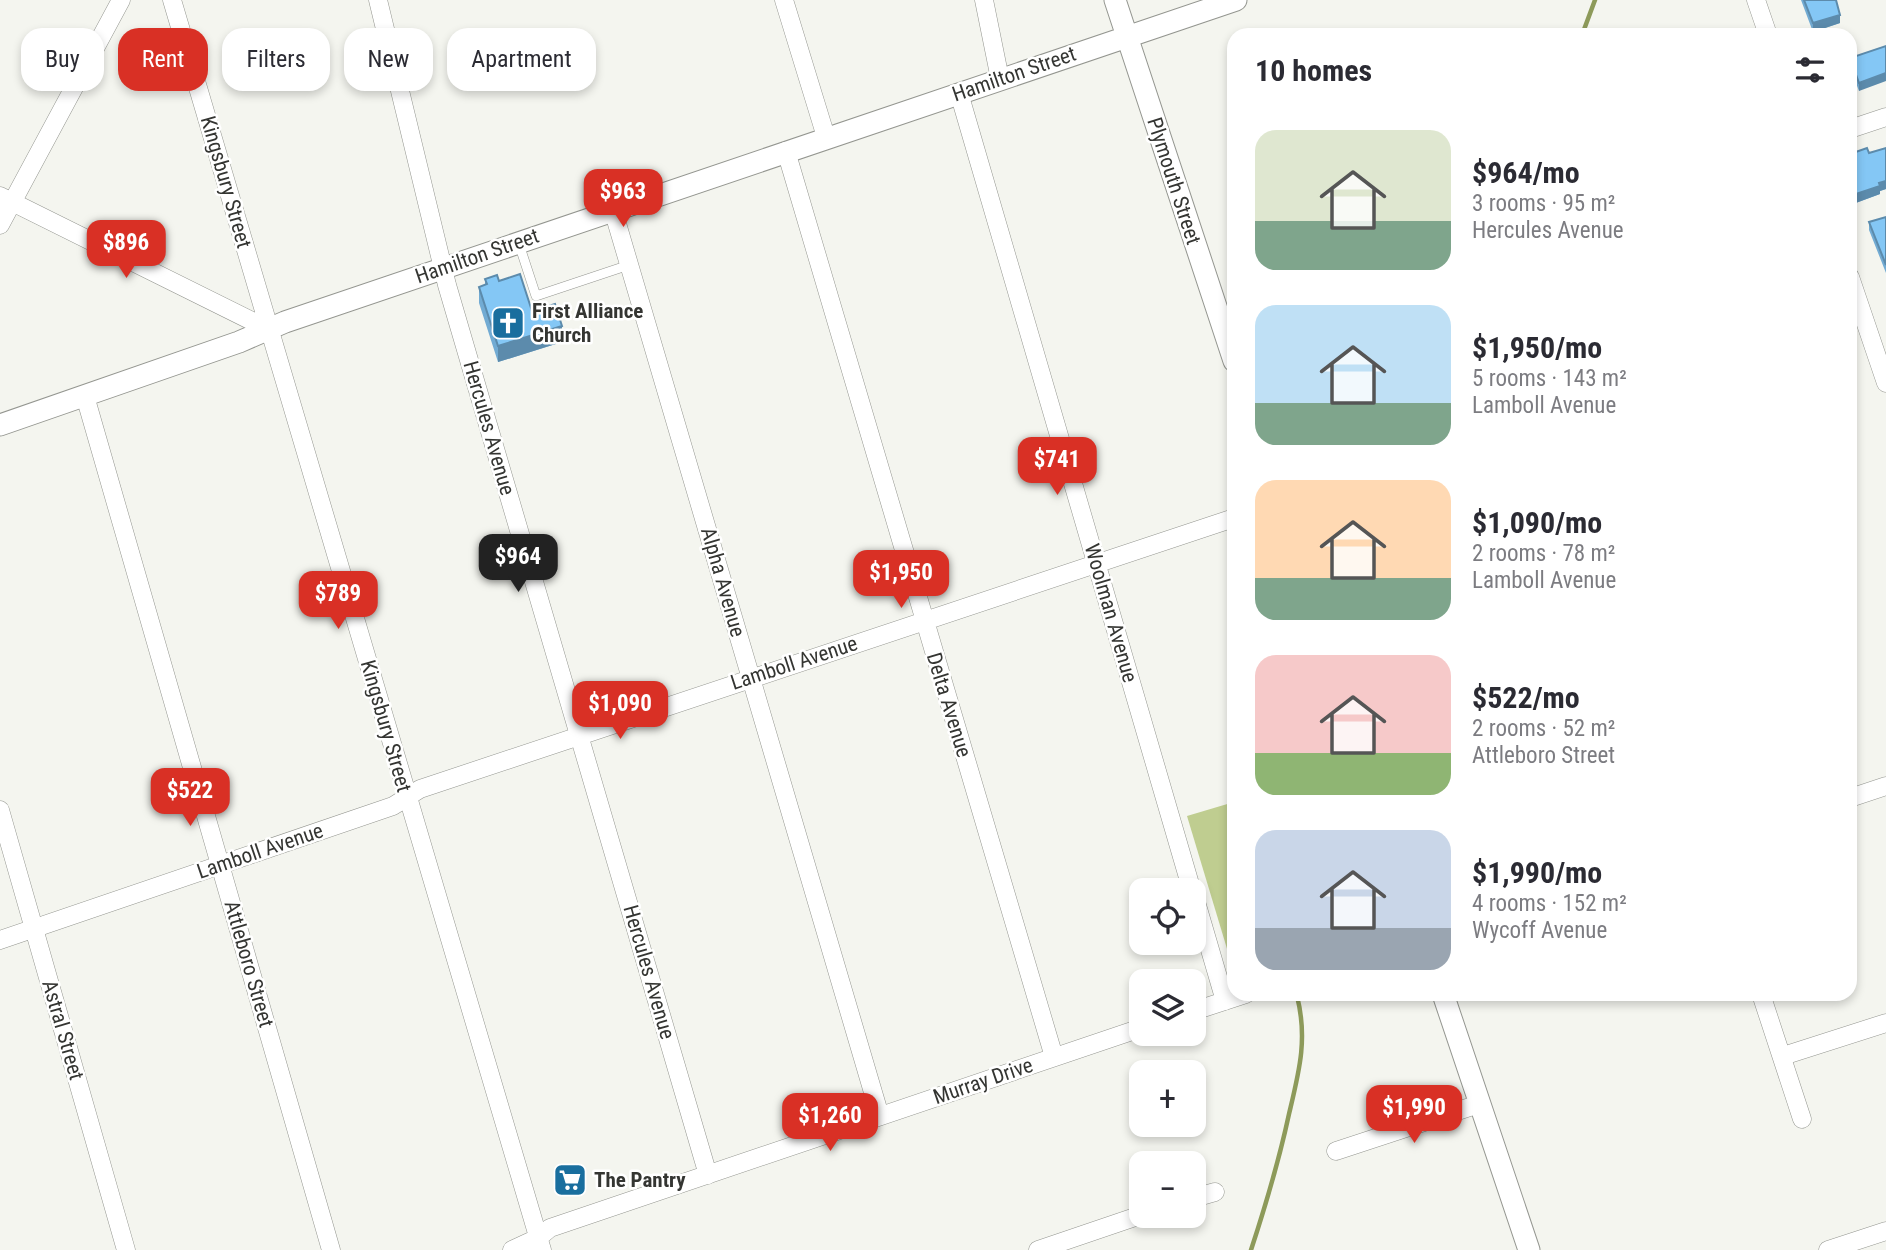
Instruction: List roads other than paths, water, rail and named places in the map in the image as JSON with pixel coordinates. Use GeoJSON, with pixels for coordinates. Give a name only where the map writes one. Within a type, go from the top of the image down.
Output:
{"type":"FeatureCollection","features":[{"type":"Feature","properties":{"kind":"street"},"geometry":{"type":"LineString","coordinates":[[0,225],[6,199],[121,0]]}},
{"type":"Feature","properties":{"kind":"street","name":"Kingsbury Street"},"geometry":{"type":"LineString","coordinates":[[172,0],[540,1244]]}},
{"type":"Feature","properties":{"kind":"street","name":"Hercules Avenue"},"geometry":{"type":"LineString","coordinates":[[378,0],[443,268],[708,1175]]}},
{"type":"Feature","properties":{"kind":"street"},"geometry":{"type":"LineString","coordinates":[[784,0],[826,137]]}},
{"type":"Feature","properties":{"kind":"street"},"geometry":{"type":"LineString","coordinates":[[984,0],[1000,79]]}},
{"type":"Feature","properties":{"kind":"street","name":"Plymouth Street"},"geometry":{"type":"LineString","coordinates":[[1115,0],[1227,340]]}},
{"type":"Feature","properties":{"kind":"street","name":"Hamilton Street"},"geometry":{"type":"LineString","coordinates":[[0,425],[443,268],[1234,0]]}},
{"type":"Feature","properties":{"kind":"street"},"geometry":{"type":"LineString","coordinates":[[1756,0],[1766,28]]}},
{"type":"Feature","properties":{"kind":"street","name":"Woolman Avenue"},"geometry":{"type":"LineString","coordinates":[[959,93],[1189,878]]}},
{"type":"Feature","properties":{"kind":"street"},"geometry":{"type":"LineString","coordinates":[[1857,127],[1886,117]]}},
{"type":"Feature","properties":{"kind":"street","name":"Delta Avenue"},"geometry":{"type":"LineString","coordinates":[[786,151],[1054,1057]]}},
{"type":"Feature","properties":{"kind":"street"},"geometry":{"type":"LineString","coordinates":[[6,199],[268,329]]}},
{"type":"Feature","properties":{"kind":"street","name":"Alpha Avenue"},"geometry":{"type":"LineString","coordinates":[[613,210],[880,1116]]}},
{"type":"Feature","properties":{"kind":"street"},"geometry":{"type":"LineString","coordinates":[[1857,298],[1886,383]]}},
{"type":"Feature","properties":{"kind":"street","name":"Attleboro Street"},"geometry":{"type":"LineString","coordinates":[[85,396],[331,1250]]}},
{"type":"Feature","properties":{"kind":"street","name":"Lamboll Avenue"},"geometry":{"type":"LineString","coordinates":[[0,940],[393,806],[420,789],[579,734],[1227,520]]}},
{"type":"Feature","properties":{"kind":"street"},"geometry":{"type":"LineString","coordinates":[[1857,796],[1886,786]]}},
{"type":"Feature","properties":{"kind":"street","name":"Astral Street"},"geometry":{"type":"LineString","coordinates":[[0,810],[126,1250]]}},
{"type":"Feature","properties":{"kind":"street","name":"Woolman Avenue"},"geometry":{"type":"LineString","coordinates":[[1206,938],[1224,1001]]}},
{"type":"Feature","properties":{"kind":"street"},"geometry":{"type":"LineString","coordinates":[[1206,1007],[1227,1000]]}},
{"type":"Feature","properties":{"kind":"street"},"geometry":{"type":"LineString","coordinates":[[1445,1001],[1528,1250]]}},
{"type":"Feature","properties":{"kind":"street"},"geometry":{"type":"LineString","coordinates":[[1763,1001],[1802,1119]]}},
{"type":"Feature","properties":{"kind":"street"},"geometry":{"type":"LineString","coordinates":[[1783,1056],[1886,1023]]}},
{"type":"Feature","properties":{"kind":"street","name":"Murray Drive"},"geometry":{"type":"LineString","coordinates":[[512,1250],[540,1244],[550,1228],[1129,1032]]}},
{"type":"Feature","properties":{"kind":"street"},"geometry":{"type":"LineString","coordinates":[[1336,1151],[1479,1104]]}},
{"type":"Feature","properties":{"kind":"street"},"geometry":{"type":"LineString","coordinates":[[1206,1195],[1215,1192]]}},
{"type":"Feature","properties":{"kind":"street"},"geometry":{"type":"LineString","coordinates":[[1038,1250],[1129,1219]]}},
{"type":"Feature","properties":{"kind":"street"},"geometry":{"type":"LineString","coordinates":[[1828,1250],[1886,1231]]}},
{"type":"Feature","properties":{"kind":"lane"},"geometry":{"type":"LineString","coordinates":[[518,243],[536,296],[629,265]]}},
{"type":"Feature","properties":{"kind":"waterway"},"geometry":{"type":"LineString","coordinates":[[1585,28],[1595,0]]}},
{"type":"Feature","properties":{"kind":"waterway"},"geometry":{"type":"LineString","coordinates":[[1251,1250],[1277,1166],[1299,1070],[1302,1027],[1298,1001]]}},
{"type":"Feature","properties":{"kind":"place","name":"First Alliance Church"},"geometry":{"type":"Point","coordinates":[508,323]}},
{"type":"Feature","properties":{"kind":"place","name":"The Pantry"},"geometry":{"type":"Point","coordinates":[570,1180]}}]}
